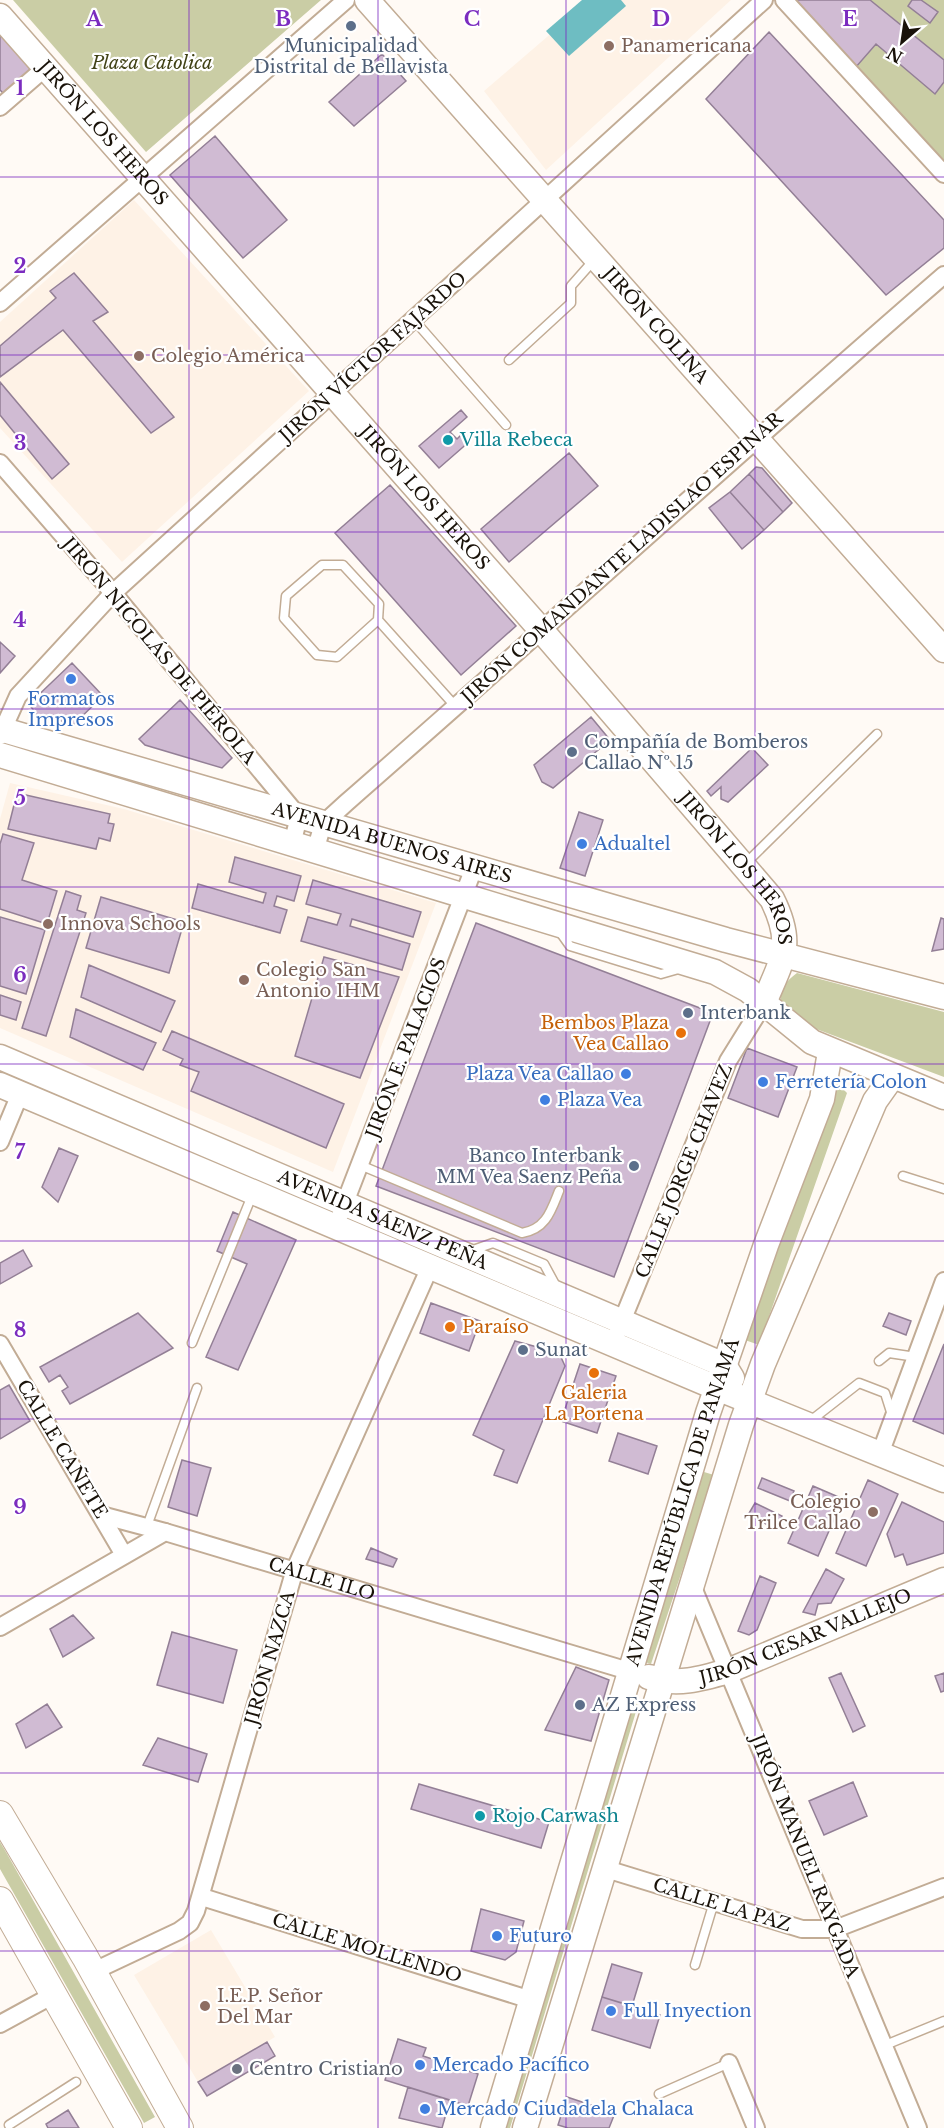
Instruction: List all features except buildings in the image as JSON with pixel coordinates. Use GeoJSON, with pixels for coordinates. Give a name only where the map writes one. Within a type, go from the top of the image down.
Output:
{"type":"FeatureCollection","features":[{"type":"Feature","properties":{"kind":"main road","name":"JIRÓN COLINA"},"geometry":{"type":"LineString","coordinates":[[367,0],[944,650]]}},
{"type":"Feature","properties":{"kind":"main road","name":"JIRÓN LOS HEROS"},"geometry":{"type":"LineString","coordinates":[[0,16],[542,631],[772,899],[783,921],[786,938],[782,956],[764,1003]]}},
{"type":"Feature","properties":{"kind":"main road","name":"AVENIDA BUENOS AIRES"},"geometry":{"type":"LineString","coordinates":[[1,732],[782,956],[944,997]]}},
{"type":"Feature","properties":{"kind":"main road","name":"AVENIDA BUENOS AIRES"},"geometry":{"type":"LineString","coordinates":[[0,755],[691,965],[730,979],[812,1042],[830,1052],[944,1097]]}},
{"type":"Feature","properties":{"kind":"main road","name":"AVENIDA REPÚBLICA DE PANAMÁ"},"geometry":{"type":"LineString","coordinates":[[493,2128],[724,1365],[762,1255],[822,1099],[830,1052]]}},
{"type":"Feature","properties":{"kind":"main road","name":"AVENIDA SÁENZ PEÑA"},"geometry":{"type":"LineString","coordinates":[[0,1057],[724,1365]]}},
{"type":"Feature","properties":{"kind":"main road","name":"AVENIDA REPÚBLICA DE PANAMÁ"},"geometry":{"type":"LineString","coordinates":[[525,2128],[603,1868],[750,1401],[875,1101],[892,1077]]}},
{"type":"Feature","properties":{"kind":"main road","name":"AVENIDA SÁENZ PEÑA"},"geometry":{"type":"LineString","coordinates":[[10,1090],[717,1388],[944,1480]]}},
{"type":"Feature","properties":{"kind":"main road"},"geometry":{"type":"LineString","coordinates":[[724,1365],[750,1401]]}},
{"type":"Feature","properties":{"kind":"main road","name":"JIRÓN CESAR VALLEJO"},"geometry":{"type":"LineString","coordinates":[[662,1681],[695,1681],[728,1671],[944,1580]]}},
{"type":"Feature","properties":{"kind":"main road","name":"CALLE ILO"},"geometry":{"type":"LineString","coordinates":[[632,1672],[662,1681]]}},
{"type":"Feature","properties":{"kind":"main road"},"geometry":{"type":"LineString","coordinates":[[0,1814],[92,1972],[175,2126]]}},
{"type":"Feature","properties":{"kind":"main road"},"geometry":{"type":"LineString","coordinates":[[4,1916],[55,1994],[129,2128]]}},
{"type":"Feature","properties":{"kind":"street"},"geometry":{"type":"LineString","coordinates":[[0,303],[346,0]]}},
{"type":"Feature","properties":{"kind":"street","name":"JIRÓN VÍCTOR FAJARDO"},"geometry":{"type":"LineString","coordinates":[[1,732],[18,696],[113,593],[764,0]]}},
{"type":"Feature","properties":{"kind":"street"},"geometry":{"type":"LineString","coordinates":[[784,0],[944,174]]}},
{"type":"Feature","properties":{"kind":"street"},"geometry":{"type":"LineString","coordinates":[[0,107],[45,68]]}},
{"type":"Feature","properties":{"kind":"street","name":"JIRÓN COMANDANTE LADISLAO ESPINAR"},"geometry":{"type":"LineString","coordinates":[[323,824],[756,438],[944,275]]}},
{"type":"Feature","properties":{"kind":"street","name":"JIRÓN NICOLÁS DE PIÉROLA"},"geometry":{"type":"LineString","coordinates":[[0,463],[113,593],[299,817]]}},
{"type":"Feature","properties":{"kind":"street"},"geometry":{"type":"LineString","coordinates":[[292,844],[299,817]]}},
{"type":"Feature","properties":{"kind":"street"},"geometry":{"type":"LineString","coordinates":[[315,851],[323,824]]}},
{"type":"Feature","properties":{"kind":"street","name":"JIRÓN E. PALACIOS"},"geometry":{"type":"LineString","coordinates":[[335,1227],[474,868]]}},
{"type":"Feature","properties":{"kind":"street","name":"CALLE JORGE CHAVEZ"},"geometry":{"type":"LineString","coordinates":[[613,1344],[728,1061],[764,1003]]}},
{"type":"Feature","properties":{"kind":"street"},"geometry":{"type":"LineString","coordinates":[[0,1142],[10,1090]]}},
{"type":"Feature","properties":{"kind":"street","name":"JIRÓN NAZCA"},"geometry":{"type":"LineString","coordinates":[[92,1972],[179,1931],[189,1923],[202,1897],[295,1569],[430,1267]]}},
{"type":"Feature","properties":{"kind":"street"},"geometry":{"type":"LineString","coordinates":[[880,1454],[944,1281]]}},
{"type":"Feature","properties":{"kind":"street","name":"CALLE CAÑETE"},"geometry":{"type":"LineString","coordinates":[[0,1344],[124,1555]]}},
{"type":"Feature","properties":{"kind":"street","name":"CALLE ILO"},"geometry":{"type":"LineString","coordinates":[[101,1515],[295,1569],[632,1672]]}},
{"type":"Feature","properties":{"kind":"street"},"geometry":{"type":"LineString","coordinates":[[0,1627],[165,1532]]}},
{"type":"Feature","properties":{"kind":"street","name":"JIRÓN MANUEL RAYGADA"},"geometry":{"type":"LineString","coordinates":[[692,1585],[918,2128]]}},
{"type":"Feature","properties":{"kind":"street","name":"CALLE LA PAZ"},"geometry":{"type":"LineString","coordinates":[[603,1868],[802,1929],[835,1929],[944,1887]]}},
{"type":"Feature","properties":{"kind":"street","name":"CALLE MOLLENDO"},"geometry":{"type":"LineString","coordinates":[[202,1897],[531,2000]]}},
{"type":"Feature","properties":{"kind":"street"},"geometry":{"type":"LineString","coordinates":[[0,2024],[55,1994]]}},
{"type":"Feature","properties":{"kind":"street"},"geometry":{"type":"LineString","coordinates":[[729,2063],[756,2128]]}},
{"type":"Feature","properties":{"kind":"lane"},"geometry":{"type":"LineString","coordinates":[[509,360],[571,303],[571,286],[597,258]]}},
{"type":"Feature","properties":{"kind":"lane"},"geometry":{"type":"LineString","coordinates":[[414,320],[506,425]]}},
{"type":"Feature","properties":{"kind":"lane"},"geometry":{"type":"LineString","coordinates":[[378,620],[337,657],[317,655],[284,618],[286,596],[322,565],[343,565],[379,604],[378,620],[456,707]]}},
{"type":"Feature","properties":{"kind":"lane"},"geometry":{"type":"LineString","coordinates":[[744,866],[877,734]]}},
{"type":"Feature","properties":{"kind":"lane"},"geometry":{"type":"LineString","coordinates":[[360,1165],[522,1233],[534,1231],[543,1225],[559,1191]]}},
{"type":"Feature","properties":{"kind":"lane"},"geometry":{"type":"LineString","coordinates":[[903,1176],[944,1189]]}},
{"type":"Feature","properties":{"kind":"lane"},"geometry":{"type":"LineString","coordinates":[[192,1343],[254,1192]]}},
{"type":"Feature","properties":{"kind":"lane"},"geometry":{"type":"LineString","coordinates":[[879,1361],[889,1353],[916,1357]]}},
{"type":"Feature","properties":{"kind":"lane"},"geometry":{"type":"LineString","coordinates":[[806,1424],[859,1383],[885,1393],[893,1419]]}},
{"type":"Feature","properties":{"kind":"lane"},"geometry":{"type":"LineString","coordinates":[[147,1526],[197,1388]]}},
{"type":"Feature","properties":{"kind":"lane"},"geometry":{"type":"LineString","coordinates":[[695,1965],[714,1902]]}},
{"type":"Feature","properties":{"kind":"lane"},"geometry":{"type":"LineString","coordinates":[[884,2046],[944,2021]]}},
{"type":"Feature","properties":{"kind":"lane"},"geometry":{"type":"LineString","coordinates":[[659,2094],[729,2063]]}},
{"type":"Feature","properties":{"kind":"lane"},"geometry":{"type":"LineString","coordinates":[[9,2125],[76,2082]]}},
{"type":"Feature","properties":{"kind":"shaded area","name":"Panamericana"},"geometry":{"type":"Polygon","coordinates":[[[590,0],[731,0],[546,170],[484,91],[590,0]]]}},
{"type":"Feature","properties":{"kind":"shaded area","name":"Colegio América"},"geometry":{"type":"Polygon","coordinates":[[[134,200],[309,391],[122,562],[0,428],[0,322],[134,200]]]}},
{"type":"Feature","properties":{"kind":"shaded area","name":"Colegio San Antonio IHM"},"geometry":{"type":"Polygon","coordinates":[[[10,783],[124,809],[436,903],[333,1172],[0,1028],[0,819],[10,783]]]}},
{"type":"Feature","properties":{"kind":"shaded area","name":"I.E.P. Señor Del Mar"},"geometry":{"type":"Polygon","coordinates":[[[211,1930],[275,2037],[198,2082],[134,1975],[211,1930]]]}},
{"type":"Feature","properties":{"kind":"green space","name":"Plaza Catolica"},"geometry":{"type":"Polygon","coordinates":[[[13,0],[321,0],[146,152],[13,0]]]}},
{"type":"Feature","properties":{"kind":"green space"},"geometry":{"type":"Polygon","coordinates":[[[790,0],[944,0],[944,165],[790,0]]]}},
{"type":"Feature","properties":{"kind":"green space"},"geometry":{"type":"Polygon","coordinates":[[[797,973],[944,1012],[944,1077],[787,1018],[781,1005],[781,993],[786,983],[797,973]]]}},
{"type":"Feature","properties":{"kind":"green space"},"geometry":{"type":"Polygon","coordinates":[[[839,1085],[847,1093],[759,1345],[745,1340],[826,1091],[839,1085]]]}},
{"type":"Feature","properties":{"kind":"green space"},"geometry":{"type":"Polygon","coordinates":[[[704,1472],[714,1475],[651,1664],[642,1661],[704,1472]]]}},
{"type":"Feature","properties":{"kind":"green space"},"geometry":{"type":"Polygon","coordinates":[[[629,1702],[638,1705],[510,2128],[498,2128],[629,1702]]]}},
{"type":"Feature","properties":{"kind":"green space"},"geometry":{"type":"Polygon","coordinates":[[[0,1842],[155,2117],[144,2123],[0,1869],[0,1842]]]}},
{"type":"Feature","properties":{"kind":"water"},"geometry":{"type":"Polygon","coordinates":[[[582,0],[621,0],[626,6],[569,56],[546,31],[582,0]]]}},
{"type":"Feature","properties":{"kind":"place","name":"Municipalidad Distrital de Bellavista"},"geometry":{"type":"Point","coordinates":[351,26]}},
{"type":"Feature","properties":{"kind":"place","name":"Panamericana"},"geometry":{"type":"Point","coordinates":[609,46]}},
{"type":"Feature","properties":{"kind":"place","name":"Colegio América"},"geometry":{"type":"Point","coordinates":[139,356]}},
{"type":"Feature","properties":{"kind":"place","name":"Villa Rebeca"},"geometry":{"type":"Point","coordinates":[448,440]}},
{"type":"Feature","properties":{"kind":"place","name":"Formatos Impresos"},"geometry":{"type":"Point","coordinates":[71,679]}},
{"type":"Feature","properties":{"kind":"place","name":"Compañía de Bomberos Callao Nº 15"},"geometry":{"type":"Point","coordinates":[572,752]}},
{"type":"Feature","properties":{"kind":"place","name":"Adualtel"},"geometry":{"type":"Point","coordinates":[582,844]}},
{"type":"Feature","properties":{"kind":"place","name":"Innova Schools"},"geometry":{"type":"Point","coordinates":[48,924]}},
{"type":"Feature","properties":{"kind":"place","name":"Colegio San Antonio IHM"},"geometry":{"type":"Point","coordinates":[244,980]}},
{"type":"Feature","properties":{"kind":"place","name":"Interbank"},"geometry":{"type":"Point","coordinates":[688,1013]}},
{"type":"Feature","properties":{"kind":"place","name":"Bembos Plaza Vea Callao"},"geometry":{"type":"Point","coordinates":[681,1033]}},
{"type":"Feature","properties":{"kind":"place","name":"Plaza Vea Callao"},"geometry":{"type":"Point","coordinates":[626,1074]}},
{"type":"Feature","properties":{"kind":"place","name":"Ferretería Colon"},"geometry":{"type":"Point","coordinates":[763,1082]}},
{"type":"Feature","properties":{"kind":"place","name":"Plaza Vea"},"geometry":{"type":"Point","coordinates":[545,1100]}},
{"type":"Feature","properties":{"kind":"place","name":"Banco Interbank MM Vea Saenz Peña"},"geometry":{"type":"Point","coordinates":[634,1166]}},
{"type":"Feature","properties":{"kind":"place","name":"Paraíso"},"geometry":{"type":"Point","coordinates":[450,1327]}},
{"type":"Feature","properties":{"kind":"place","name":"Sunat"},"geometry":{"type":"Point","coordinates":[523,1350]}},
{"type":"Feature","properties":{"kind":"place","name":"Galeria La Portena"},"geometry":{"type":"Point","coordinates":[594,1373]}},
{"type":"Feature","properties":{"kind":"place","name":"Colegio Trilce Callao"},"geometry":{"type":"Point","coordinates":[873,1512]}},
{"type":"Feature","properties":{"kind":"place","name":"AZ Express"},"geometry":{"type":"Point","coordinates":[580,1705]}},
{"type":"Feature","properties":{"kind":"place","name":"Rojo Carwash"},"geometry":{"type":"Point","coordinates":[480,1816]}},
{"type":"Feature","properties":{"kind":"place","name":"Futuro"},"geometry":{"type":"Point","coordinates":[497,1936]}},
{"type":"Feature","properties":{"kind":"place","name":"I.E.P. Señor Del Mar"},"geometry":{"type":"Point","coordinates":[205,2006]}},
{"type":"Feature","properties":{"kind":"place","name":"Full Inyection"},"geometry":{"type":"Point","coordinates":[611,2011]}},
{"type":"Feature","properties":{"kind":"place","name":"Mercado Pacífico"},"geometry":{"type":"Point","coordinates":[420,2065]}},
{"type":"Feature","properties":{"kind":"place","name":"Centro Cristiano"},"geometry":{"type":"Point","coordinates":[237,2069]}},
{"type":"Feature","properties":{"kind":"place","name":"Mercado Ciudadela Chalaca"},"geometry":{"type":"Point","coordinates":[425,2109]}}]}
